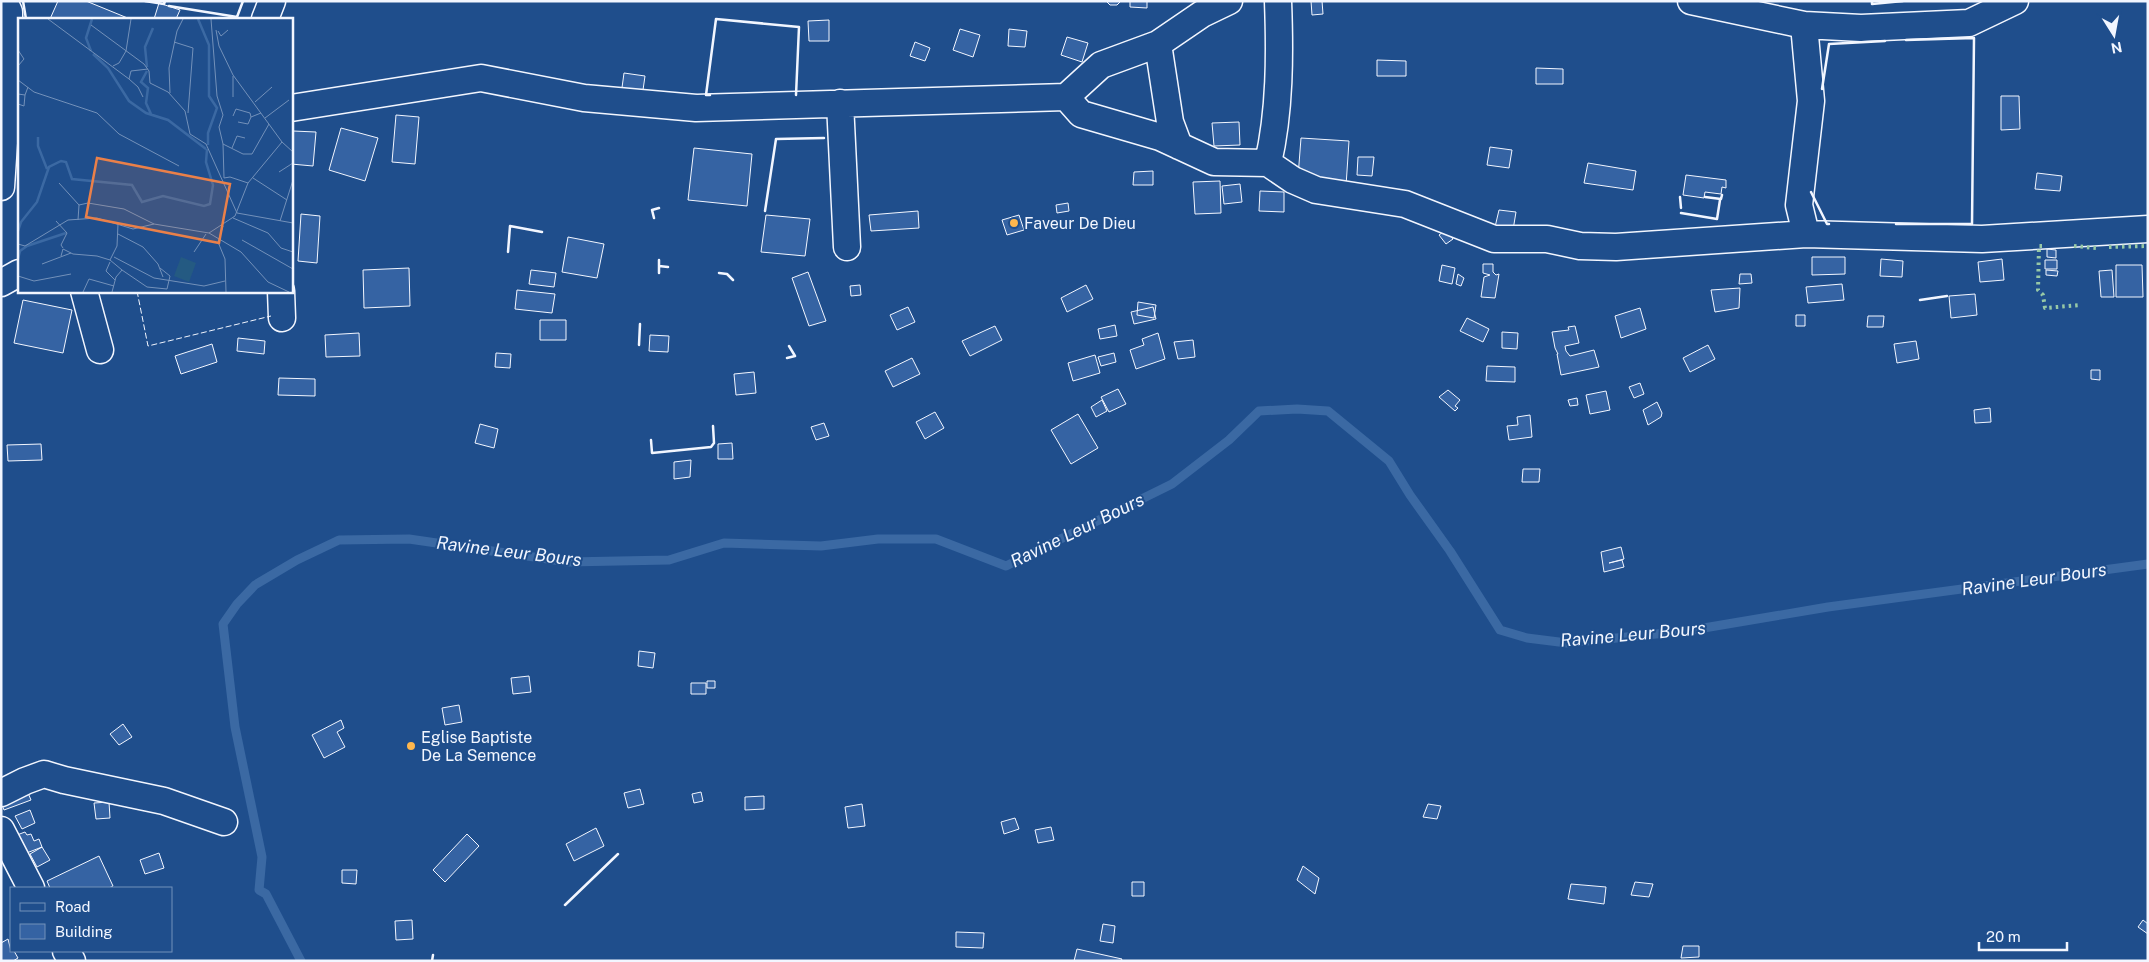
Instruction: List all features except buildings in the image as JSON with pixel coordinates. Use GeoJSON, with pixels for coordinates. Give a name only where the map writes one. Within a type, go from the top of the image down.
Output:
{"type":"FeatureCollection","features":[{"type":"Feature","properties":{"kind":"street"},"geometry":{"type":"LineString","coordinates":[[1,187],[10,69],[9,12],[4,1]]}},
{"type":"Feature","properties":{"kind":"street"},"geometry":{"type":"LineString","coordinates":[[265,18],[272,1]]}},
{"type":"Feature","properties":{"kind":"street"},"geometry":{"type":"LineString","coordinates":[[292,108],[481,78],[584,98],[696,108],[1066,97],[1101,65],[1158,44],[1202,14],[1229,1]]}},
{"type":"Feature","properties":{"kind":"street"},"geometry":{"type":"LineString","coordinates":[[1268,163],[1272,146],[1278,84],[1278,1]]}},
{"type":"Feature","properties":{"kind":"street"},"geometry":{"type":"LineString","coordinates":[[1691,1],[1804,25],[1861,28],[1969,23],[2015,1]]}},
{"type":"Feature","properties":{"kind":"street"},"geometry":{"type":"LineString","coordinates":[[1804,25],[1811,101],[1799,205],[1806,234]]}},
{"type":"Feature","properties":{"kind":"street"},"geometry":{"type":"LineString","coordinates":[[1158,44],[1170,122],[1179,146]]}},
{"type":"Feature","properties":{"kind":"street"},"geometry":{"type":"LineString","coordinates":[[1066,97],[1081,114],[1106,123],[1160,136],[1214,162],[1268,163],[1293,180],[1316,190],[1405,204],[1494,239],[1547,239],[1580,246],[1616,247],[1806,234],[1982,239],[2148,229]]}},
{"type":"Feature","properties":{"kind":"street"},"geometry":{"type":"LineString","coordinates":[[840,103],[848,247]]}},
{"type":"Feature","properties":{"kind":"street"},"geometry":{"type":"LineString","coordinates":[[1,282],[18,274]]}},
{"type":"Feature","properties":{"kind":"street"},"geometry":{"type":"LineString","coordinates":[[84,292],[100,350]]}},
{"type":"Feature","properties":{"kind":"street"},"geometry":{"type":"LineString","coordinates":[[281,292],[282,318]]}},
{"type":"Feature","properties":{"kind":"street"},"geometry":{"type":"LineString","coordinates":[[1,793],[44,774],[164,801],[224,822]]}},
{"type":"Feature","properties":{"kind":"street"},"geometry":{"type":"LineString","coordinates":[[1,830],[31,887]]}},
{"type":"Feature","properties":{"kind":"waterway","name":"Ravine Leur Bours"},"geometry":{"type":"LineString","coordinates":[[301,961],[266,894],[259,890],[262,857],[235,727],[223,624],[237,604],[255,585],[297,560],[339,540],[409,539],[568,562],[669,560],[724,543],[821,546],[878,539],[936,539],[1006,566],[1172,484],[1229,440],[1259,411],[1297,409],[1328,411],[1389,461],[1410,495],[1450,551],[1500,630],[1527,638],[1567,643],[1686,631],[1828,607],[2148,564]]}},
{"type":"Feature","properties":{"kind":"hedge"},"geometry":{"type":"LineString","coordinates":[[2042,246],[2039,246],[2038,290],[2043,295],[2045,308],[2081,305]]}},
{"type":"Feature","properties":{"kind":"hedge"},"geometry":{"type":"LineString","coordinates":[[2074,246],[2096,248]]}},
{"type":"Feature","properties":{"kind":"hedge"},"geometry":{"type":"LineString","coordinates":[[2109,247],[2148,246]]}},
{"type":"Feature","properties":{"kind":"fence"},"geometry":{"type":"LineString","coordinates":[[137,292],[148,346],[271,316]]}},
{"type":"Feature","properties":{"kind":"wall"},"geometry":{"type":"LineString","coordinates":[[23,1],[26,18]]}},
{"type":"Feature","properties":{"kind":"wall"},"geometry":{"type":"LineString","coordinates":[[145,1],[164,4],[165,1]]}},
{"type":"Feature","properties":{"kind":"wall"},"geometry":{"type":"LineString","coordinates":[[169,6],[237,17],[243,1]]}},
{"type":"Feature","properties":{"kind":"wall"},"geometry":{"type":"LineString","coordinates":[[1872,1],[1872,4],[1903,1]]}},
{"type":"Feature","properties":{"kind":"wall"},"geometry":{"type":"LineString","coordinates":[[710,95],[706,95],[716,19],[799,27],[796,95]]}},
{"type":"Feature","properties":{"kind":"wall"},"geometry":{"type":"LineString","coordinates":[[1896,224],[1972,224],[1974,38],[1906,40]]}},
{"type":"Feature","properties":{"kind":"wall"},"geometry":{"type":"LineString","coordinates":[[1822,89],[1829,44],[1885,41]]}},
{"type":"Feature","properties":{"kind":"wall"},"geometry":{"type":"LineString","coordinates":[[765,211],[776,139],[824,138]]}},
{"type":"Feature","properties":{"kind":"wall"},"geometry":{"type":"LineString","coordinates":[[1811,192],[1827,224],[1829,224]]}},
{"type":"Feature","properties":{"kind":"wall"},"geometry":{"type":"LineString","coordinates":[[1705,197],[1721,199],[1722,195]]}},
{"type":"Feature","properties":{"kind":"wall"},"geometry":{"type":"LineString","coordinates":[[1680,197],[1681,208]]}},
{"type":"Feature","properties":{"kind":"wall"},"geometry":{"type":"LineString","coordinates":[[1681,213],[1717,219],[1720,200]]}},
{"type":"Feature","properties":{"kind":"wall"},"geometry":{"type":"LineString","coordinates":[[654,218],[652,210],[659,208]]}},
{"type":"Feature","properties":{"kind":"wall"},"geometry":{"type":"LineString","coordinates":[[508,252],[510,226],[542,232]]}},
{"type":"Feature","properties":{"kind":"wall"},"geometry":{"type":"LineString","coordinates":[[659,260],[659,273]]}},
{"type":"Feature","properties":{"kind":"wall"},"geometry":{"type":"LineString","coordinates":[[659,266],[668,267]]}},
{"type":"Feature","properties":{"kind":"wall"},"geometry":{"type":"LineString","coordinates":[[719,273],[727,274],[733,280]]}},
{"type":"Feature","properties":{"kind":"wall"},"geometry":{"type":"LineString","coordinates":[[1920,300],[1947,296]]}},
{"type":"Feature","properties":{"kind":"wall"},"geometry":{"type":"LineString","coordinates":[[639,345],[640,324]]}},
{"type":"Feature","properties":{"kind":"wall"},"geometry":{"type":"LineString","coordinates":[[787,358],[795,356],[789,346]]}},
{"type":"Feature","properties":{"kind":"wall"},"geometry":{"type":"LineString","coordinates":[[651,440],[652,453],[711,447],[714,443],[713,426]]}},
{"type":"Feature","properties":{"kind":"wall"},"geometry":{"type":"LineString","coordinates":[[565,905],[618,854]]}},
{"type":"Feature","properties":{"kind":"wall"},"geometry":{"type":"LineString","coordinates":[[432,961],[433,955]]}},
{"type":"Feature","properties":{"kind":"place","name":"Faveur De Dieu"},"geometry":{"type":"Point","coordinates":[1014,223]}},
{"type":"Feature","properties":{"kind":"place","name":"Eglise Baptiste De La Semence"},"geometry":{"type":"Point","coordinates":[411,746]}}]}
